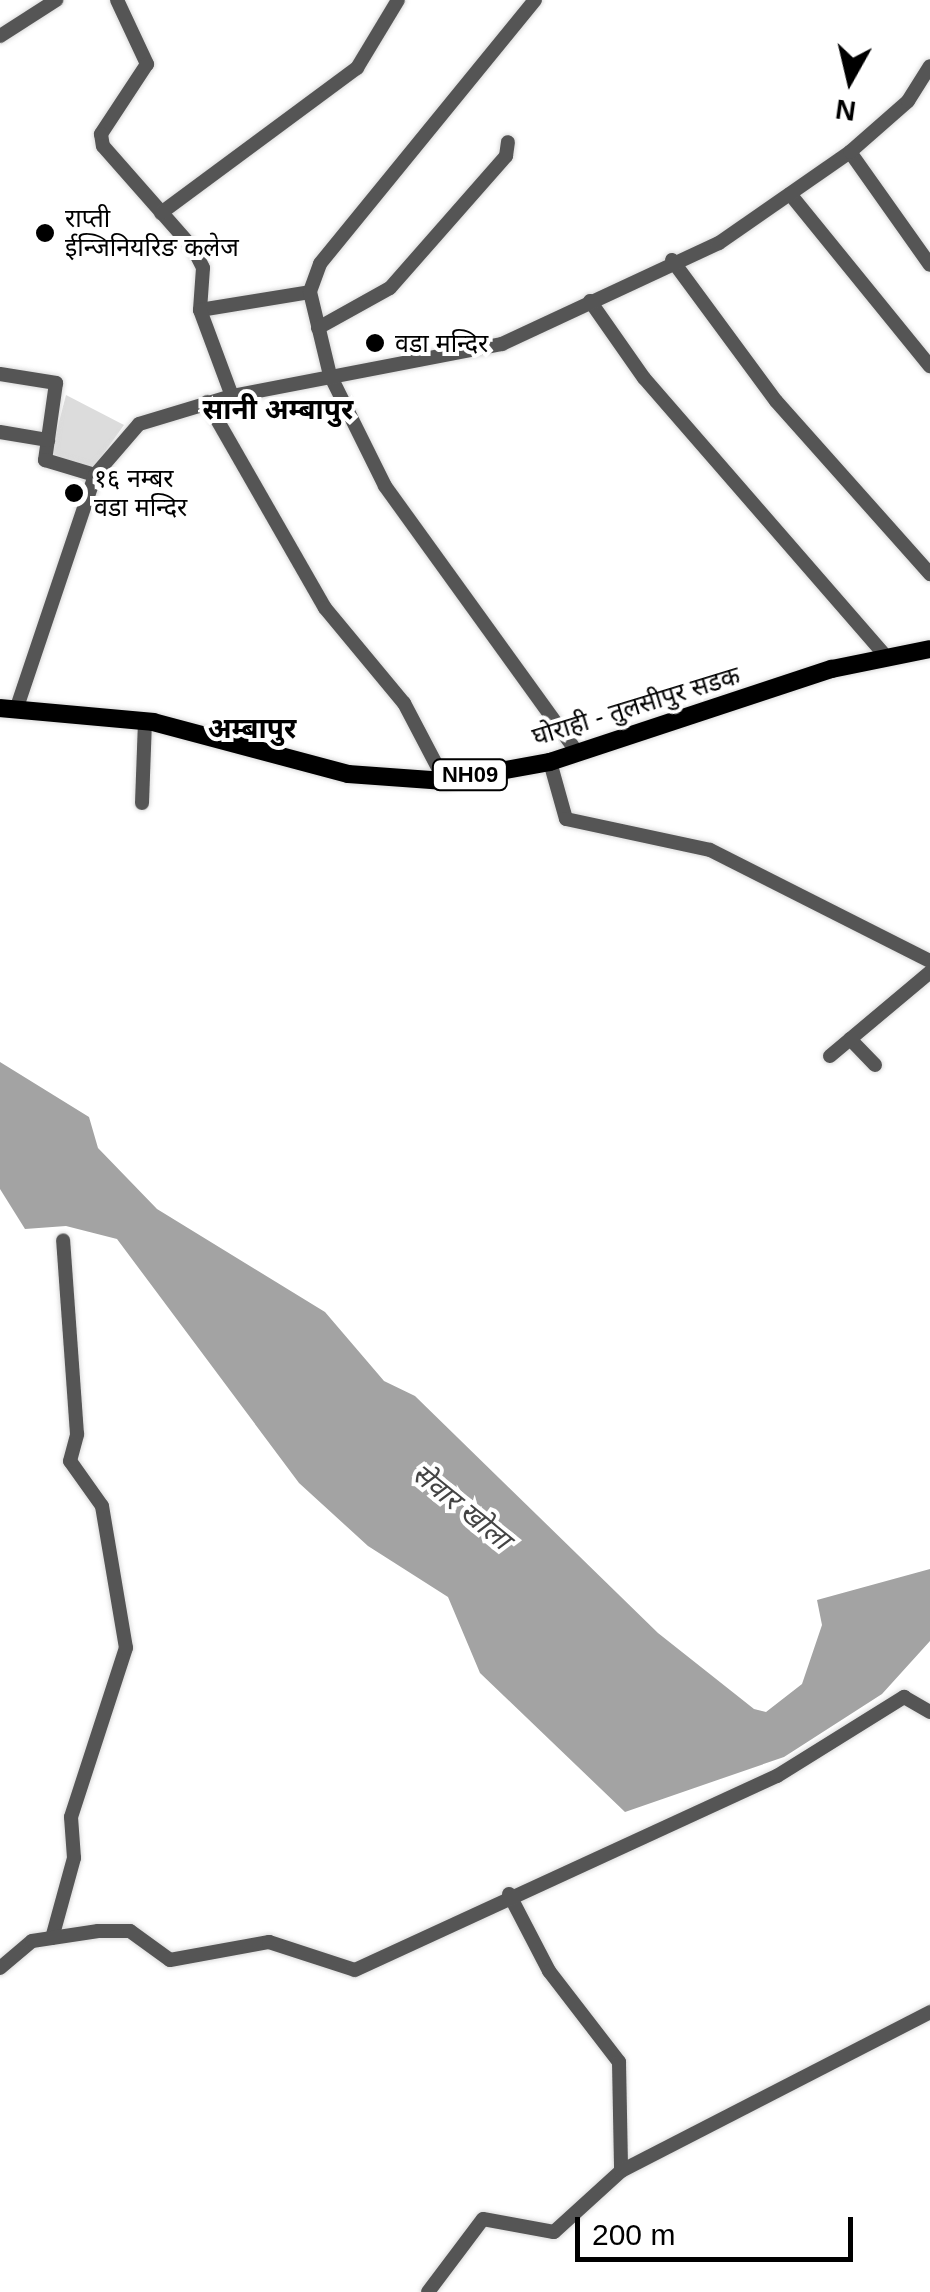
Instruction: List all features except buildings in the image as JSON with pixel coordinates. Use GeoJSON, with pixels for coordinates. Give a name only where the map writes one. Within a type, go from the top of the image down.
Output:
{"type":"FeatureCollection","features":[{"type":"Feature","properties":{"kind":"main road","name":"घोराही - तुलसीपुर सडक"},"geometry":{"type":"LineString","coordinates":[[8,707],[144,721],[348,774],[445,781],[550,762],[575,749],[885,655],[930,649]]}},
{"type":"Feature","properties":{"kind":"street"},"geometry":{"type":"LineString","coordinates":[[0,36],[56,0]]}},
{"type":"Feature","properties":{"kind":"street"},"geometry":{"type":"LineString","coordinates":[[118,0],[146,64],[101,134],[102,146],[203,268],[200,310],[232,396]]}},
{"type":"Feature","properties":{"kind":"street"},"geometry":{"type":"LineString","coordinates":[[160,213],[357,68],[398,0]]}},
{"type":"Feature","properties":{"kind":"street"},"geometry":{"type":"LineString","coordinates":[[535,0],[320,264],[310,292],[330,375],[386,486],[575,749]]}},
{"type":"Feature","properties":{"kind":"street"},"geometry":{"type":"LineString","coordinates":[[8,707],[95,476],[139,424],[232,396],[502,344],[672,260],[718,243],[850,152],[908,100],[930,66]]}},
{"type":"Feature","properties":{"kind":"street"},"geometry":{"type":"LineString","coordinates":[[318,328],[390,288],[506,156],[508,142]]}},
{"type":"Feature","properties":{"kind":"street"},"geometry":{"type":"LineString","coordinates":[[850,152],[930,265]]}},
{"type":"Feature","properties":{"kind":"street"},"geometry":{"type":"LineString","coordinates":[[790,194],[930,366]]}},
{"type":"Feature","properties":{"kind":"street"},"geometry":{"type":"LineString","coordinates":[[672,260],[776,401],[930,574]]}},
{"type":"Feature","properties":{"kind":"street"},"geometry":{"type":"LineString","coordinates":[[200,310],[310,292]]}},
{"type":"Feature","properties":{"kind":"street"},"geometry":{"type":"LineString","coordinates":[[590,301],[644,378],[885,655]]}},
{"type":"Feature","properties":{"kind":"street"},"geometry":{"type":"LineString","coordinates":[[0,374],[56,382],[48,440],[49,465],[95,476]]}},
{"type":"Feature","properties":{"kind":"street"},"geometry":{"type":"LineString","coordinates":[[207,402],[325,608],[404,703],[445,781]]}},
{"type":"Feature","properties":{"kind":"street"},"geometry":{"type":"LineString","coordinates":[[0,432],[48,440]]}},
{"type":"Feature","properties":{"kind":"street"},"geometry":{"type":"LineString","coordinates":[[142,803],[144,721]]}},
{"type":"Feature","properties":{"kind":"street"},"geometry":{"type":"LineString","coordinates":[[550,762],[566,818],[694,843],[928,973],[830,1056]]}},
{"type":"Feature","properties":{"kind":"street"},"geometry":{"type":"LineString","coordinates":[[850,1039],[875,1066]]}},
{"type":"Feature","properties":{"kind":"street"},"geometry":{"type":"LineString","coordinates":[[52,1938],[74,1858],[71,1816],[126,1648],[102,1506],[70,1461],[77,1434],[63,1241]]}},
{"type":"Feature","properties":{"kind":"street"},"geometry":{"type":"LineString","coordinates":[[0,1968],[32,1941],[130,1931],[153,1953],[192,1962],[269,1942],[355,1970],[509,1894],[777,1776],[904,1697],[930,1712]]}},
{"type":"Feature","properties":{"kind":"street"},"geometry":{"type":"LineString","coordinates":[[509,1894],[549,1971],[619,2062],[621,2170]]}},
{"type":"Feature","properties":{"kind":"street"},"geometry":{"type":"LineString","coordinates":[[428,2292],[483,2219],[554,2232],[621,2170],[930,2012]]}},
{"type":"Feature","properties":{"kind":"shaded area"},"geometry":{"type":"Polygon","coordinates":[[[66,395],[124,425],[91,471],[51,453],[66,395]]]}},
{"type":"Feature","properties":{"kind":"water","name":"सेवार खोला"},"geometry":{"type":"Polygon","coordinates":[[[0,1062],[89,1117],[98,1148],[157,1209],[325,1312],[384,1381],[415,1396],[658,1633],[754,1709],[766,1712],[802,1684],[822,1625],[817,1600],[930,1569],[930,1641],[882,1694],[784,1757],[625,1812],[480,1673],[448,1597],[368,1546],[299,1483],[117,1239],[66,1226],[25,1229],[0,1189],[0,1062]]]}},
{"type":"Feature","properties":{"kind":"place","name":"राप्ती ईन्जिनियरिङ कलेज"},"geometry":{"type":"Point","coordinates":[45,233]}},
{"type":"Feature","properties":{"kind":"place","name":"वडा मन्दिर"},"geometry":{"type":"Point","coordinates":[375,343]}},
{"type":"Feature","properties":{"kind":"place","name":"१६ नम्बर वडा मन्दिर"},"geometry":{"type":"Point","coordinates":[74,493]}},
{"type":"Feature","properties":{"kind":"district","name":"सानी अम्बापुर"},"geometry":{"type":"Point","coordinates":[278,410]}},
{"type":"Feature","properties":{"kind":"district","name":"अम्बापुर"},"geometry":{"type":"Point","coordinates":[252,729]}}]}
